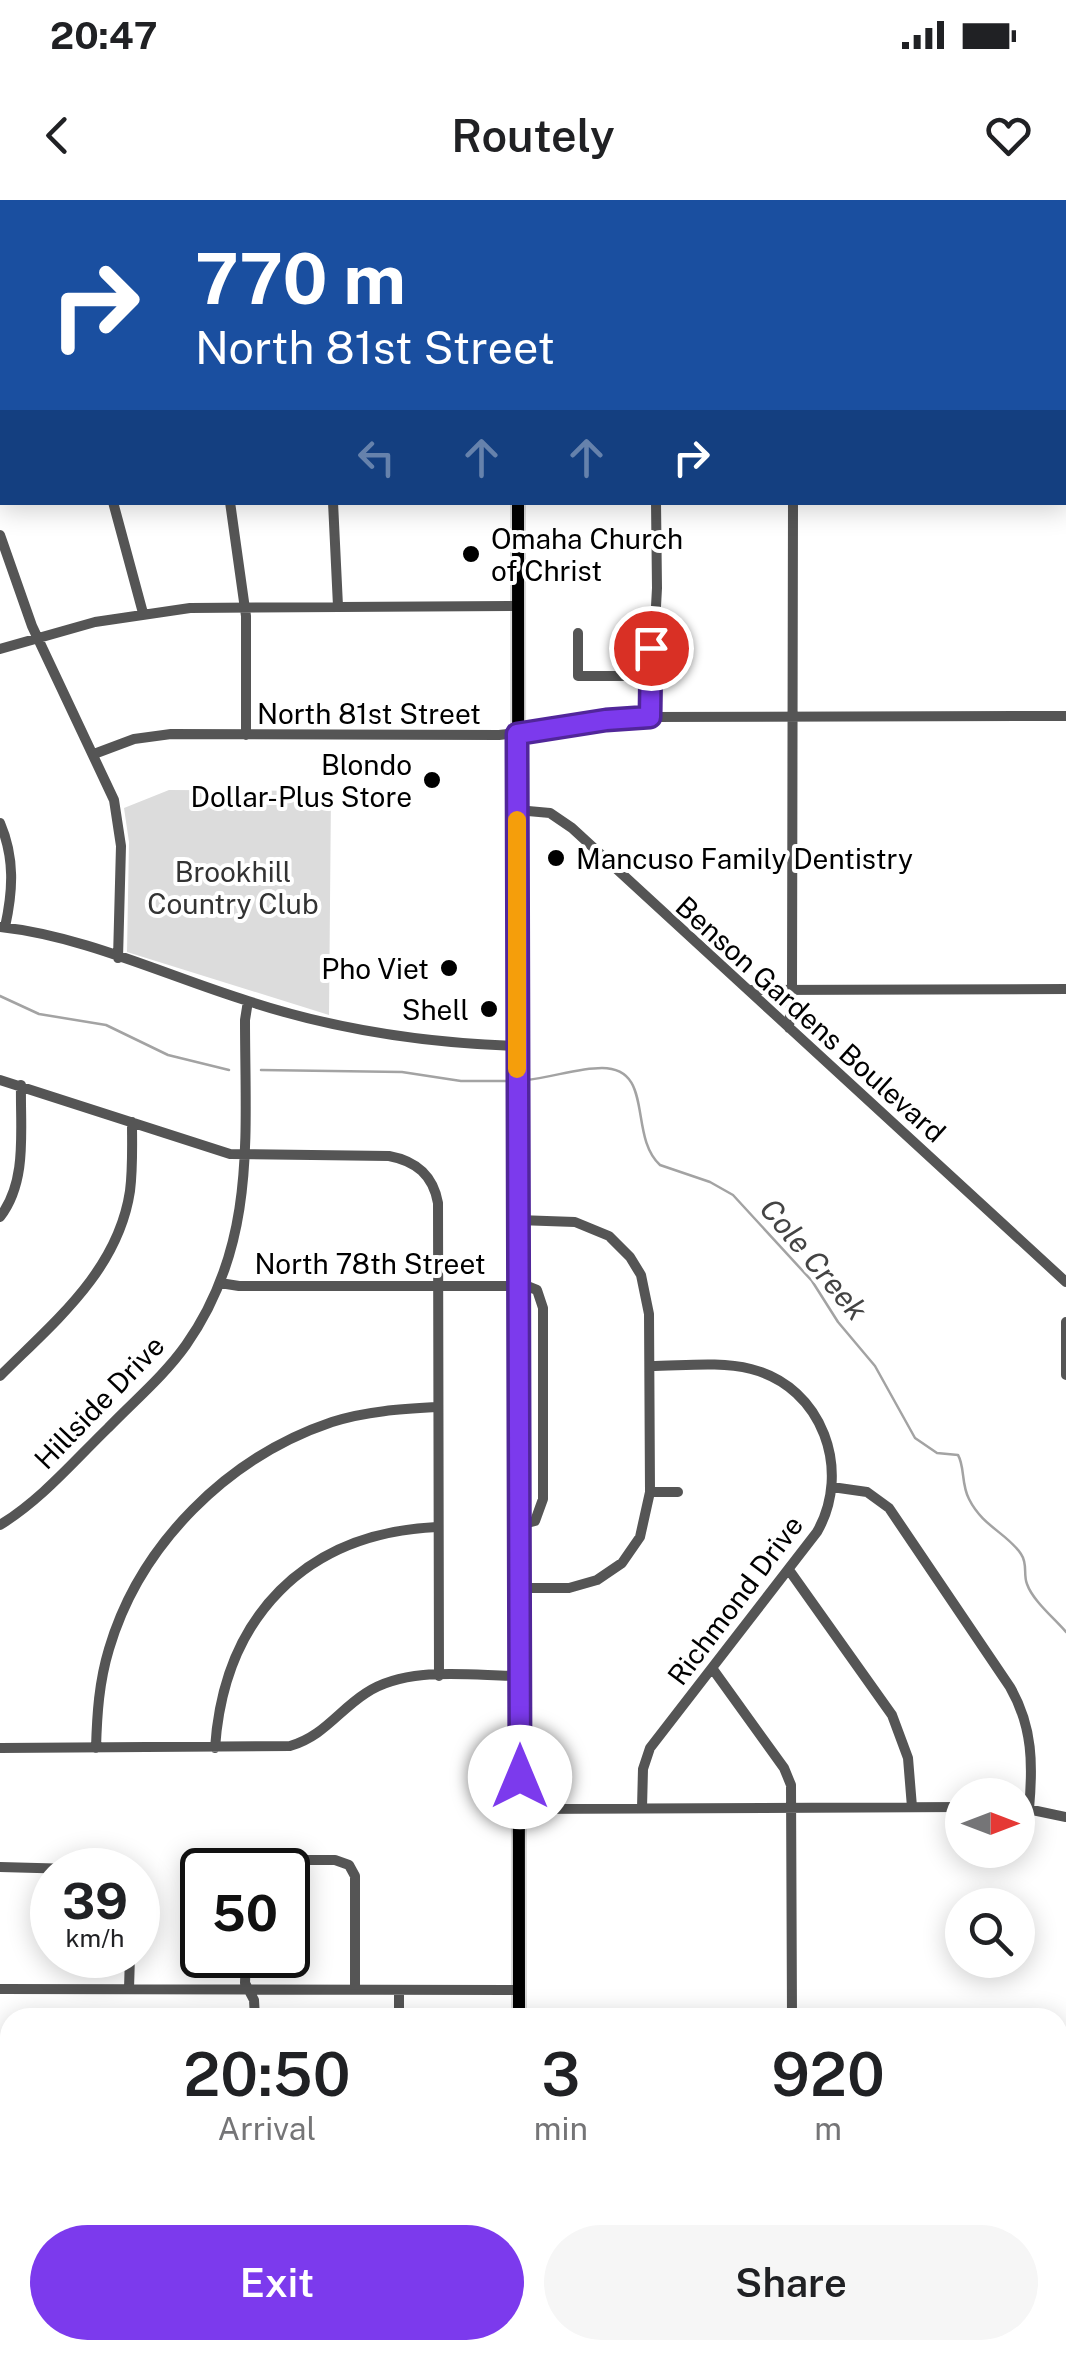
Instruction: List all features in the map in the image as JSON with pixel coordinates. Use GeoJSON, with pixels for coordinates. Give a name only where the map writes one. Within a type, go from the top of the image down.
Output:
{"type":"FeatureCollection","features":[{"type":"Feature","properties":{"kind":"main road"},"geometry":{"type":"LineString","coordinates":[[518,505],[519,2008]]}},
{"type":"Feature","properties":{"kind":"street"},"geometry":{"type":"LineString","coordinates":[[114,505],[143,613]]}},
{"type":"Feature","properties":{"kind":"street"},"geometry":{"type":"LineString","coordinates":[[230,505],[245,606],[246,735]]}},
{"type":"Feature","properties":{"kind":"street"},"geometry":{"type":"LineString","coordinates":[[333,505],[338,606]]}},
{"type":"Feature","properties":{"kind":"street"},"geometry":{"type":"LineString","coordinates":[[650,717],[657,588],[656,505]]}},
{"type":"Feature","properties":{"kind":"street"},"geometry":{"type":"LineString","coordinates":[[789,1028],[793,505]]}},
{"type":"Feature","properties":{"kind":"street"},"geometry":{"type":"LineString","coordinates":[[0,534],[38,637],[114,800],[120,831],[118,958]]}},
{"type":"Feature","properties":{"kind":"street"},"geometry":{"type":"LineString","coordinates":[[0,650],[38,637],[143,613],[245,606],[518,606]]}},
{"type":"Feature","properties":{"kind":"street"},"geometry":{"type":"LineString","coordinates":[[578,633],[578,676],[651,676]]}},
{"type":"Feature","properties":{"kind":"street","name":"North 81st Street"},"geometry":{"type":"LineString","coordinates":[[94,754],[154,736],[517,734],[650,717],[1066,716]]}},
{"type":"Feature","properties":{"kind":"street","name":"Benson Gardens Boulevard"},"geometry":{"type":"LineString","coordinates":[[517,810],[544,812],[562,820],[1066,1282]]}},
{"type":"Feature","properties":{"kind":"street"},"geometry":{"type":"LineString","coordinates":[[0,823],[10,853],[12,880],[3,927],[118,958],[248,1002],[335,1026],[517,1054]]}},
{"type":"Feature","properties":{"kind":"street"},"geometry":{"type":"LineString","coordinates":[[749,990],[1066,989]]}},
{"type":"Feature","properties":{"kind":"street","name":"Hillside Drive"},"geometry":{"type":"LineString","coordinates":[[0,1525],[36,1498],[163,1373],[198,1326],[220,1283],[240,1222],[246,1156],[248,1002]]}},
{"type":"Feature","properties":{"kind":"street"},"geometry":{"type":"LineString","coordinates":[[0,1080],[230,1154],[385,1156],[416,1165],[434,1186],[438,1203],[439,1676]]}},
{"type":"Feature","properties":{"kind":"street"},"geometry":{"type":"LineString","coordinates":[[0,1216],[18,1180],[21,1086]]}},
{"type":"Feature","properties":{"kind":"street"},"geometry":{"type":"LineString","coordinates":[[0,1376],[92,1281],[111,1250],[130,1192],[132,1122]]}},
{"type":"Feature","properties":{"kind":"street"},"geometry":{"type":"LineString","coordinates":[[518,1220],[584,1224],[608,1236],[630,1257],[642,1275],[648,1295],[650,1366],[650,1492],[640,1536],[628,1556],[613,1570],[578,1586],[520,1588]]}},
{"type":"Feature","properties":{"kind":"street","name":"North 78th Street"},"geometry":{"type":"LineString","coordinates":[[220,1283],[520,1286]]}},
{"type":"Feature","properties":{"kind":"street"},"geometry":{"type":"LineString","coordinates":[[520,1286],[536,1290],[543,1308],[542,1506],[535,1520],[520,1525]]}},
{"type":"Feature","properties":{"kind":"street"},"geometry":{"type":"LineString","coordinates":[[1066,1322],[1066,1375]]}},
{"type":"Feature","properties":{"kind":"street","name":"Richmond Drive"},"geometry":{"type":"LineString","coordinates":[[642,1808],[643,1769],[650,1748],[822,1523],[832,1487],[832,1457],[823,1428],[806,1403],[784,1383],[741,1367],[650,1366]]}},
{"type":"Feature","properties":{"kind":"street"},"geometry":{"type":"LineString","coordinates":[[96,1748],[101,1681],[119,1619],[149,1562],[191,1512],[245,1465],[302,1434],[365,1414],[438,1406]]}},
{"type":"Feature","properties":{"kind":"street"},"geometry":{"type":"LineString","coordinates":[[832,1487],[867,1492],[890,1508],[1010,1687],[1023,1712],[1031,1742],[1031,1778]]}},
{"type":"Feature","properties":{"kind":"street"},"geometry":{"type":"LineString","coordinates":[[650,1492],[678,1492]]}},
{"type":"Feature","properties":{"kind":"street"},"geometry":{"type":"LineString","coordinates":[[216,1748],[220,1702],[231,1664],[251,1627],[281,1592],[315,1562],[350,1542],[392,1530],[438,1527]]}},
{"type":"Feature","properties":{"kind":"street"},"geometry":{"type":"LineString","coordinates":[[788,1570],[892,1714],[908,1758],[912,1807]]}},
{"type":"Feature","properties":{"kind":"street"},"geometry":{"type":"LineString","coordinates":[[712,1668],[784,1768],[791,1785],[792,2008]]}},
{"type":"Feature","properties":{"kind":"street"},"geometry":{"type":"LineString","coordinates":[[0,1748],[276,1748],[300,1743],[328,1727],[378,1686],[406,1678],[520,1676]]}},
{"type":"Feature","properties":{"kind":"street"},"geometry":{"type":"LineString","coordinates":[[520,1809],[945,1806]]}},
{"type":"Feature","properties":{"kind":"street"},"geometry":{"type":"LineString","coordinates":[[1035,1811],[1066,1817]]}},
{"type":"Feature","properties":{"kind":"street"},"geometry":{"type":"LineString","coordinates":[[310,1860],[335,1860],[348,1865],[355,1876],[355,1989]]}},
{"type":"Feature","properties":{"kind":"street"},"geometry":{"type":"LineString","coordinates":[[0,1868],[30,1869]]}},
{"type":"Feature","properties":{"kind":"street"},"geometry":{"type":"LineString","coordinates":[[129,1978],[129,1989]]}},
{"type":"Feature","properties":{"kind":"street"},"geometry":{"type":"LineString","coordinates":[[246,1978],[253,2008]]}},
{"type":"Feature","properties":{"kind":"street"},"geometry":{"type":"LineString","coordinates":[[0,1989],[519,1990]]}},
{"type":"Feature","properties":{"kind":"street"},"geometry":{"type":"LineString","coordinates":[[398,1990],[398,2008]]}},
{"type":"Feature","properties":{"kind":"green space","name":"Brookhill Country Club"},"geometry":{"type":"Polygon","coordinates":[[[169,790],[331,791],[329,1015],[127,952],[129,842],[124,808],[169,790]]]}},
{"type":"Feature","properties":{"kind":"waterway","name":"Cole Creek"},"geometry":{"type":"LineString","coordinates":[[0,996],[39,1014],[106,1025],[168,1055],[229,1070]]}},
{"type":"Feature","properties":{"kind":"waterway","name":"Cole Creek"},"geometry":{"type":"LineString","coordinates":[[525,1080],[602,1068],[618,1071],[629,1079],[650,1153],[660,1165],[710,1182],[733,1195],[812,1281],[838,1322],[875,1366],[915,1438],[937,1453],[958,1455],[975,1509],[1021,1554],[1030,1590],[1066,1632]]}},
{"type":"Feature","properties":{"kind":"waterway","name":"Cole Creek"},"geometry":{"type":"LineString","coordinates":[[261,1070],[402,1072],[461,1081],[512,1081]]}},
{"type":"Feature","properties":{"kind":"slow traffic"},"geometry":{"type":"LineString","coordinates":[[517,820],[517,1069]]}},
{"type":"Feature","properties":{"kind":"place","name":"Omaha Church of Christ"},"geometry":{"type":"Point","coordinates":[471,554]}},
{"type":"Feature","properties":{"kind":"place","name":"Blondo Dollar-Plus Store"},"geometry":{"type":"Point","coordinates":[432,780]}},
{"type":"Feature","properties":{"kind":"place","name":"Mancuso Family Dentistry"},"geometry":{"type":"Point","coordinates":[556,858]}},
{"type":"Feature","properties":{"kind":"place","name":"Pho Viet"},"geometry":{"type":"Point","coordinates":[449,968]}},
{"type":"Feature","properties":{"kind":"place","name":"Shell"},"geometry":{"type":"Point","coordinates":[489,1009]}},
{"type":"Feature","properties":{"kind":"route"},"geometry":{"type":"LineString","coordinates":[[520,1777],[517,734],[650,717],[651,648]]}}]}
